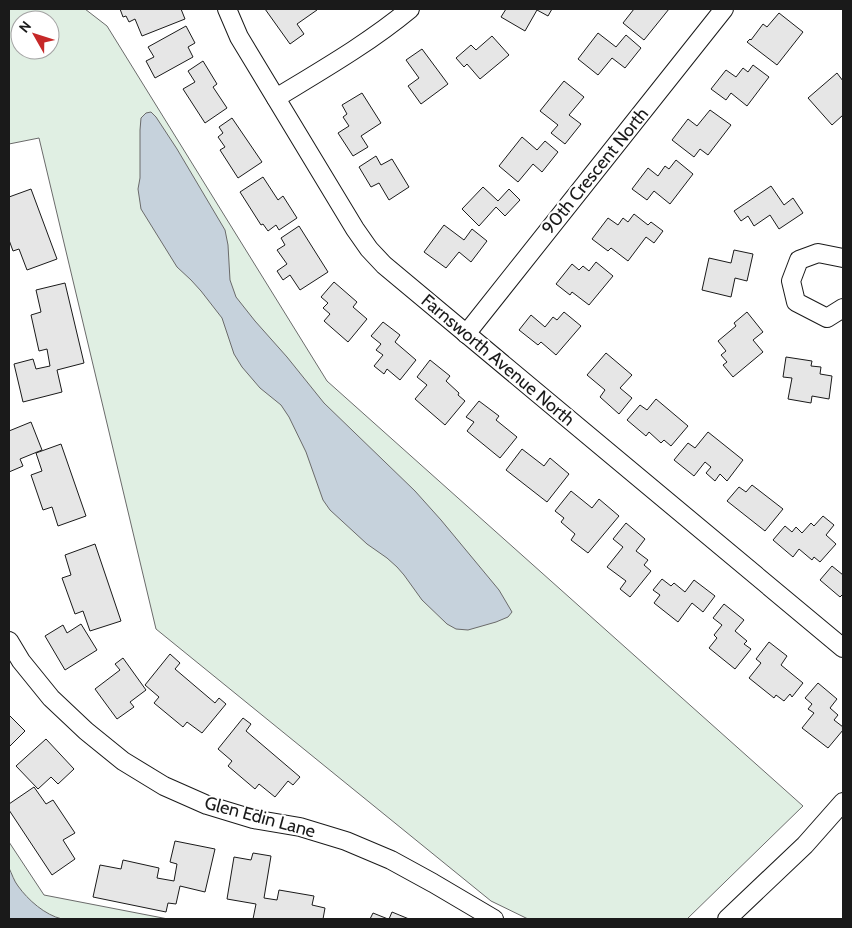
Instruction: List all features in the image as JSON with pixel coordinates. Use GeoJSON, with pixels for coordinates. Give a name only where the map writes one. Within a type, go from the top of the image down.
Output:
{"type":"FeatureCollection","features":[{"type":"Feature","properties":{"kind":"street","name":"Farnsworth Avenue North"},"geometry":{"type":"LineString","coordinates":[[227,9],[239,37],[355,229],[384,266],[843,648]]}},
{"type":"Feature","properties":{"kind":"street"},"geometry":{"type":"LineString","coordinates":[[276,98],[362,46],[410,9]]}},
{"type":"Feature","properties":{"kind":"street","name":"90th Crescent North"},"geometry":{"type":"LineString","coordinates":[[466,334],[724,9]]}},
{"type":"Feature","properties":{"kind":"street"},"geometry":{"type":"LineString","coordinates":[[843,258],[818,252],[799,260],[791,281],[796,302],[827,318],[843,308]]}},
{"type":"Feature","properties":{"kind":"street","name":"Glen Edin Lane"},"geometry":{"type":"LineString","coordinates":[[9,641],[21,660],[51,698],[86,731],[122,761],[164,786],[207,805],[253,819],[300,827],[346,841],[391,860],[494,919]]}},
{"type":"Feature","properties":{"kind":"street"},"geometry":{"type":"LineString","coordinates":[[728,919],[805,845],[843,802]]}},
{"type":"Feature","properties":{"kind":"green space"},"geometry":{"type":"Polygon","coordinates":[[[9,9],[85,9],[107,26],[327,381],[803,806],[687,919],[528,919],[491,901],[156,629],[39,138],[9,144],[9,9]]]}},
{"type":"Feature","properties":{"kind":"green space"},"geometry":{"type":"Polygon","coordinates":[[[9,842],[44,895],[168,919],[9,919],[9,842]]]}},
{"type":"Feature","properties":{"kind":"shaded area"},"geometry":{"type":"Polygon","coordinates":[[[151,112],[177,149],[225,230],[230,280],[236,297],[324,403],[415,491],[441,520],[499,590],[512,612],[508,617],[468,630],[456,629],[447,624],[422,600],[397,567],[367,544],[330,510],[323,500],[306,452],[289,417],[281,405],[260,388],[242,367],[234,354],[222,318],[201,291],[177,267],[141,209],[138,189],[140,178],[141,118],[146,113],[151,112]]]}},
{"type":"Feature","properties":{"kind":"shaded area"},"geometry":{"type":"Polygon","coordinates":[[[9,868],[17,884],[32,902],[49,914],[62,919],[9,919],[9,868]]]}},
{"type":"Feature","properties":{"kind":"building"},"geometry":{"type":"Polygon","coordinates":[[[120,9],[181,9],[185,19],[142,36],[135,19],[129,22],[126,16],[123,17],[120,9]]]}},
{"type":"Feature","properties":{"kind":"building"},"geometry":{"type":"Polygon","coordinates":[[[265,9],[317,10],[297,24],[304,34],[290,44],[265,9]]]}},
{"type":"Feature","properties":{"kind":"building"},"geometry":{"type":"Polygon","coordinates":[[[506,9],[552,9],[548,16],[537,10],[525,31],[501,17],[506,9]]]}},
{"type":"Feature","properties":{"kind":"building"},"geometry":{"type":"Polygon","coordinates":[[[634,9],[669,9],[644,40],[623,23],[634,9]]]}},
{"type":"Feature","properties":{"kind":"building"},"geometry":{"type":"Polygon","coordinates":[[[779,13],[803,32],[777,65],[747,42],[751,40],[763,24],[767,27],[779,13]]]}},
{"type":"Feature","properties":{"kind":"building"},"geometry":{"type":"Polygon","coordinates":[[[186,26],[195,43],[188,47],[193,57],[155,78],[146,61],[154,57],[148,47],[186,26]]]}},
{"type":"Feature","properties":{"kind":"building"},"geometry":{"type":"Polygon","coordinates":[[[598,33],[616,47],[626,35],[641,48],[625,68],[612,58],[598,75],[578,59],[598,33]]]}},
{"type":"Feature","properties":{"kind":"building"},"geometry":{"type":"Polygon","coordinates":[[[492,36],[509,55],[480,79],[467,64],[464,67],[456,58],[471,45],[476,50],[492,36]]]}},
{"type":"Feature","properties":{"kind":"building"},"geometry":{"type":"Polygon","coordinates":[[[422,49],[448,84],[421,104],[408,86],[419,78],[406,60],[422,49]]]}},
{"type":"Feature","properties":{"kind":"building"},"geometry":{"type":"Polygon","coordinates":[[[203,61],[217,84],[213,87],[227,108],[205,123],[183,89],[195,82],[188,71],[203,61]]]}},
{"type":"Feature","properties":{"kind":"building"},"geometry":{"type":"Polygon","coordinates":[[[753,65],[769,77],[747,106],[731,93],[726,100],[711,89],[726,70],[736,77],[743,68],[748,72],[753,65]]]}},
{"type":"Feature","properties":{"kind":"building"},"geometry":{"type":"Polygon","coordinates":[[[837,73],[843,81],[843,115],[832,125],[808,98],[837,73]]]}},
{"type":"Feature","properties":{"kind":"building"},"geometry":{"type":"Polygon","coordinates":[[[564,81],[584,97],[569,115],[581,124],[565,144],[551,133],[558,125],[540,111],[564,81]]]}},
{"type":"Feature","properties":{"kind":"building"},"geometry":{"type":"Polygon","coordinates":[[[362,93],[381,123],[361,136],[368,147],[353,156],[338,133],[349,126],[343,117],[347,114],[342,105],[362,93]]]}},
{"type":"Feature","properties":{"kind":"building"},"geometry":{"type":"Polygon","coordinates":[[[710,110],[731,125],[708,155],[700,149],[694,157],[672,140],[688,119],[697,126],[710,110]]]}},
{"type":"Feature","properties":{"kind":"building"},"geometry":{"type":"Polygon","coordinates":[[[232,118],[262,162],[238,178],[220,150],[225,147],[218,137],[223,133],[219,127],[232,118]]]}},
{"type":"Feature","properties":{"kind":"building"},"geometry":{"type":"Polygon","coordinates":[[[522,137],[537,150],[545,141],[558,152],[542,172],[533,164],[518,182],[499,166],[522,137]]]}},
{"type":"Feature","properties":{"kind":"building"},"geometry":{"type":"Polygon","coordinates":[[[376,156],[381,165],[392,159],[409,187],[389,200],[379,183],[371,187],[359,167],[376,156]]]}},
{"type":"Feature","properties":{"kind":"building"},"geometry":{"type":"Polygon","coordinates":[[[676,160],[693,174],[670,204],[654,191],[647,200],[632,189],[648,168],[658,176],[665,166],[669,169],[676,160]]]}},
{"type":"Feature","properties":{"kind":"building"},"geometry":{"type":"Polygon","coordinates":[[[263,177],[278,200],[283,196],[297,218],[279,230],[276,225],[268,231],[263,224],[261,225],[240,192],[263,177]]]}},
{"type":"Feature","properties":{"kind":"building"},"geometry":{"type":"Polygon","coordinates":[[[771,186],[784,205],[793,198],[803,213],[779,229],[770,215],[754,226],[748,216],[741,221],[734,211],[771,186]]]}},
{"type":"Feature","properties":{"kind":"building"},"geometry":{"type":"Polygon","coordinates":[[[483,187],[498,201],[509,189],[520,200],[505,216],[496,207],[479,226],[462,209],[483,187]]]}},
{"type":"Feature","properties":{"kind":"building"},"geometry":{"type":"Polygon","coordinates":[[[31,189],[57,259],[27,270],[19,249],[13,251],[9,240],[9,197],[31,189]]]}},
{"type":"Feature","properties":{"kind":"building"},"geometry":{"type":"Polygon","coordinates":[[[634,214],[648,225],[651,222],[663,231],[654,243],[646,237],[628,261],[611,248],[608,251],[592,239],[608,218],[618,225],[623,218],[628,222],[634,214]]]}},
{"type":"Feature","properties":{"kind":"building"},"geometry":{"type":"Polygon","coordinates":[[[444,225],[464,240],[472,229],[487,241],[471,262],[459,252],[446,268],[424,252],[444,225]]]}},
{"type":"Feature","properties":{"kind":"building"},"geometry":{"type":"Polygon","coordinates":[[[299,226],[328,272],[300,290],[290,275],[283,280],[277,271],[287,264],[277,250],[285,245],[281,238],[299,226]]]}},
{"type":"Feature","properties":{"kind":"building"},"geometry":{"type":"Polygon","coordinates":[[[734,250],[753,254],[747,281],[735,278],[731,297],[702,290],[709,258],[731,263],[734,250]]]}},
{"type":"Feature","properties":{"kind":"building"},"geometry":{"type":"Polygon","coordinates":[[[596,262],[613,276],[589,305],[572,292],[570,295],[556,284],[572,264],[579,270],[583,266],[589,271],[596,262]]]}},
{"type":"Feature","properties":{"kind":"building"},"geometry":{"type":"Polygon","coordinates":[[[334,282],[357,302],[353,307],[367,319],[348,342],[324,321],[330,314],[323,308],[328,303],[321,297],[334,282]]]}},
{"type":"Feature","properties":{"kind":"building"},"geometry":{"type":"Polygon","coordinates":[[[65,283],[84,363],[57,370],[62,392],[23,402],[14,364],[33,359],[36,369],[50,366],[47,349],[39,351],[31,315],[41,312],[36,290],[65,283]]]}},
{"type":"Feature","properties":{"kind":"building"},"geometry":{"type":"Polygon","coordinates":[[[564,312],[581,326],[556,355],[541,342],[538,345],[519,330],[531,315],[545,327],[553,317],[557,320],[564,312]]]}},
{"type":"Feature","properties":{"kind":"building"},"geometry":{"type":"Polygon","coordinates":[[[747,312],[763,332],[753,340],[763,352],[733,377],[723,365],[727,362],[721,355],[726,351],[718,341],[736,326],[734,323],[747,312]]]}},
{"type":"Feature","properties":{"kind":"building"},"geometry":{"type":"Polygon","coordinates":[[[383,322],[400,335],[395,342],[416,360],[400,380],[387,369],[384,374],[374,366],[383,355],[376,350],[381,344],[371,336],[383,322]]]}},
{"type":"Feature","properties":{"kind":"building"},"geometry":{"type":"Polygon","coordinates":[[[606,353],[632,375],[620,388],[632,398],[619,414],[600,397],[605,390],[587,375],[606,353]]]}},
{"type":"Feature","properties":{"kind":"building"},"geometry":{"type":"Polygon","coordinates":[[[786,357],[812,361],[811,366],[821,367],[820,374],[832,376],[829,399],[812,396],[811,403],[788,399],[792,378],[783,377],[786,357]]]}},
{"type":"Feature","properties":{"kind":"building"},"geometry":{"type":"Polygon","coordinates":[[[430,360],[450,376],[446,381],[465,401],[445,425],[415,399],[427,385],[417,377],[430,360]]]}},
{"type":"Feature","properties":{"kind":"building"},"geometry":{"type":"Polygon","coordinates":[[[656,399],[688,426],[671,446],[664,440],[661,443],[649,432],[646,436],[627,420],[640,405],[647,410],[656,399]]]}},
{"type":"Feature","properties":{"kind":"building"},"geometry":{"type":"Polygon","coordinates":[[[479,401],[499,416],[496,420],[517,437],[500,458],[467,431],[474,422],[466,417],[479,401]]]}},
{"type":"Feature","properties":{"kind":"building"},"geometry":{"type":"Polygon","coordinates":[[[31,422],[42,450],[20,459],[23,466],[9,472],[9,431],[31,422]]]}},
{"type":"Feature","properties":{"kind":"building"},"geometry":{"type":"Polygon","coordinates":[[[708,432],[743,460],[727,481],[720,474],[715,481],[706,473],[711,467],[705,462],[694,476],[674,460],[688,443],[695,448],[708,432]]]}},
{"type":"Feature","properties":{"kind":"building"},"geometry":{"type":"Polygon","coordinates":[[[61,444],[86,516],[58,526],[52,507],[43,510],[31,475],[42,471],[36,453],[61,444]]]}},
{"type":"Feature","properties":{"kind":"building"},"geometry":{"type":"Polygon","coordinates":[[[522,449],[544,466],[550,458],[569,474],[547,502],[506,470],[522,449]]]}},
{"type":"Feature","properties":{"kind":"building"},"geometry":{"type":"Polygon","coordinates":[[[752,485],[783,509],[765,531],[727,501],[739,487],[746,492],[752,485]]]}},
{"type":"Feature","properties":{"kind":"building"},"geometry":{"type":"Polygon","coordinates":[[[571,491],[592,508],[599,499],[619,516],[588,553],[571,540],[575,534],[561,522],[564,518],[555,511],[571,491]]]}},
{"type":"Feature","properties":{"kind":"building"},"geometry":{"type":"Polygon","coordinates":[[[823,516],[834,525],[826,535],[836,544],[820,562],[814,557],[812,560],[799,549],[793,557],[773,540],[785,526],[792,532],[796,527],[802,533],[811,523],[814,526],[823,516]]]}},
{"type":"Feature","properties":{"kind":"building"},"geometry":{"type":"Polygon","coordinates":[[[626,523],[645,539],[636,551],[648,560],[644,565],[651,571],[630,597],[620,589],[626,581],[607,567],[623,547],[613,539],[626,523]]]}},
{"type":"Feature","properties":{"kind":"building"},"geometry":{"type":"Polygon","coordinates":[[[95,544],[121,621],[90,631],[83,611],[75,614],[62,578],[71,575],[65,555],[95,544]]]}},
{"type":"Feature","properties":{"kind":"building"},"geometry":{"type":"Polygon","coordinates":[[[832,566],[843,575],[843,594],[840,597],[820,580],[832,566]]]}},
{"type":"Feature","properties":{"kind":"building"},"geometry":{"type":"Polygon","coordinates":[[[662,579],[671,586],[674,583],[685,592],[694,580],[715,596],[703,612],[692,603],[678,622],[654,603],[660,595],[653,590],[662,579]]]}},
{"type":"Feature","properties":{"kind":"building"},"geometry":{"type":"Polygon","coordinates":[[[724,604],[744,620],[735,631],[747,641],[744,644],[751,649],[735,669],[709,648],[717,638],[714,635],[722,625],[713,618],[724,604]]]}},
{"type":"Feature","properties":{"kind":"building"},"geometry":{"type":"Polygon","coordinates":[[[81,624],[97,650],[65,670],[45,636],[63,625],[67,633],[81,624]]]}},
{"type":"Feature","properties":{"kind":"building"},"geometry":{"type":"Polygon","coordinates":[[[769,642],[787,656],[781,665],[803,683],[792,697],[790,694],[784,701],[776,695],[774,698],[749,678],[761,663],[756,659],[769,642]]]}},
{"type":"Feature","properties":{"kind":"building"},"geometry":{"type":"Polygon","coordinates":[[[170,654],[180,663],[175,669],[215,703],[219,698],[226,704],[202,733],[187,722],[183,727],[154,703],[159,697],[145,685],[170,654]]]}},
{"type":"Feature","properties":{"kind":"building"},"geometry":{"type":"Polygon","coordinates":[[[123,658],[146,690],[130,702],[134,707],[117,719],[95,689],[120,670],[115,664],[123,658]]]}},
{"type":"Feature","properties":{"kind":"building"},"geometry":{"type":"Polygon","coordinates":[[[818,683],[837,699],[830,708],[838,715],[834,720],[843,727],[843,730],[828,748],[802,728],[814,713],[808,709],[812,704],[805,698],[818,683]]]}},
{"type":"Feature","properties":{"kind":"building"},"geometry":{"type":"Polygon","coordinates":[[[9,715],[25,731],[9,747],[9,715]]]}},
{"type":"Feature","properties":{"kind":"building"},"geometry":{"type":"Polygon","coordinates":[[[243,718],[251,724],[246,731],[300,777],[293,785],[288,781],[275,797],[259,784],[255,789],[228,766],[232,761],[218,749],[243,718]]]}},
{"type":"Feature","properties":{"kind":"building"},"geometry":{"type":"Polygon","coordinates":[[[46,739],[74,769],[58,784],[51,777],[38,789],[16,766],[46,739]]]}},
{"type":"Feature","properties":{"kind":"building"},"geometry":{"type":"Polygon","coordinates":[[[34,787],[46,804],[53,800],[75,833],[63,840],[75,859],[52,875],[9,810],[9,804],[34,787]]]}},
{"type":"Feature","properties":{"kind":"building"},"geometry":{"type":"Polygon","coordinates":[[[175,841],[215,849],[205,892],[180,886],[176,904],[168,903],[166,912],[93,897],[100,865],[121,869],[123,860],[159,868],[157,878],[174,881],[177,864],[170,862],[175,841]]]}},
{"type":"Feature","properties":{"kind":"building"},"geometry":{"type":"Polygon","coordinates":[[[253,853],[271,856],[264,898],[277,900],[279,890],[314,896],[312,905],[325,908],[323,919],[253,919],[256,904],[227,899],[234,857],[251,860],[253,853]]]}},
{"type":"Feature","properties":{"kind":"building"},"geometry":{"type":"Polygon","coordinates":[[[392,912],[409,919],[389,919],[392,912]]]}},
{"type":"Feature","properties":{"kind":"building"},"geometry":{"type":"Polygon","coordinates":[[[373,913],[388,919],[370,919],[373,913]]]}}]}
